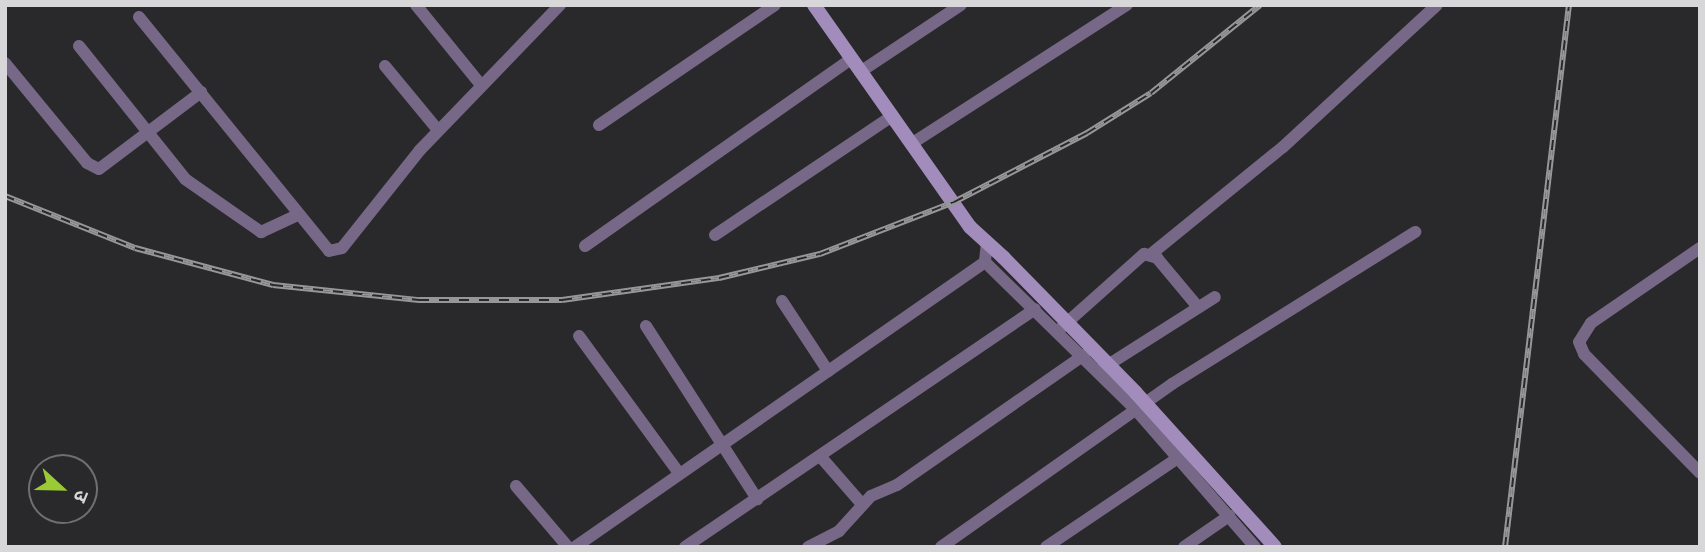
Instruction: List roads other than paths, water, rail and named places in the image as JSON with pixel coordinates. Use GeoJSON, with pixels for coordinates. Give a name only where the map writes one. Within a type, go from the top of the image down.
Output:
{"type":"FeatureCollection","features":[{"type":"Feature","properties":{"kind":"main road"},"geometry":{"type":"LineString","coordinates":[[814,5],[970,227],[1003,257],[1136,393],[1275,547]]}},
{"type":"Feature","properties":{"kind":"street"},"geometry":{"type":"LineString","coordinates":[[416,5],[481,85]]}},
{"type":"Feature","properties":{"kind":"street"},"geometry":{"type":"LineString","coordinates":[[139,17],[322,248],[342,248],[438,130],[560,5]]}},
{"type":"Feature","properties":{"kind":"street"},"geometry":{"type":"LineString","coordinates":[[599,125],[775,5]]}},
{"type":"Feature","properties":{"kind":"street"},"geometry":{"type":"LineString","coordinates":[[860,72],[961,5]]}},
{"type":"Feature","properties":{"kind":"street"},"geometry":{"type":"LineString","coordinates":[[911,144],[1127,5]]}},
{"type":"Feature","properties":{"kind":"street"},"geometry":{"type":"LineString","coordinates":[[1058,331],[1136,258],[1150,255],[1283,147],[1437,5]]}},
{"type":"Feature","properties":{"kind":"street"},"geometry":{"type":"LineString","coordinates":[[79,46],[185,179],[261,232],[296,216]]}},
{"type":"Feature","properties":{"kind":"street"},"geometry":{"type":"LineString","coordinates":[[585,246],[851,59]]}},
{"type":"Feature","properties":{"kind":"street"},"geometry":{"type":"LineString","coordinates":[[5,63],[93,168],[105,167],[201,92]]}},
{"type":"Feature","properties":{"kind":"street"},"geometry":{"type":"LineString","coordinates":[[385,66],[438,130]]}},
{"type":"Feature","properties":{"kind":"street"},"geometry":{"type":"LineString","coordinates":[[715,235],[892,116]]}},
{"type":"Feature","properties":{"kind":"street"},"geometry":{"type":"LineString","coordinates":[[941,547],[1136,410],[1415,232]]}},
{"type":"Feature","properties":{"kind":"street"},"geometry":{"type":"LineString","coordinates":[[575,547],[720,442],[985,262],[987,242]]}},
{"type":"Feature","properties":{"kind":"street"},"geometry":{"type":"LineString","coordinates":[[1700,248],[1591,323],[1579,341],[1584,354],[1700,474]]}},
{"type":"Feature","properties":{"kind":"street"},"geometry":{"type":"LineString","coordinates":[[1150,255],[1198,307]]}},
{"type":"Feature","properties":{"kind":"street"},"geometry":{"type":"LineString","coordinates":[[985,262],[1084,355],[1136,410],[1255,547]]}},
{"type":"Feature","properties":{"kind":"street"},"geometry":{"type":"LineString","coordinates":[[1098,370],[1215,297]]}},
{"type":"Feature","properties":{"kind":"street"},"geometry":{"type":"LineString","coordinates":[[782,301],[828,371]]}},
{"type":"Feature","properties":{"kind":"street"},"geometry":{"type":"LineString","coordinates":[[685,547],[1035,309]]}},
{"type":"Feature","properties":{"kind":"street"},"geometry":{"type":"LineString","coordinates":[[646,326],[757,499]]}},
{"type":"Feature","properties":{"kind":"street"},"geometry":{"type":"LineString","coordinates":[[579,336],[678,472]]}},
{"type":"Feature","properties":{"kind":"street"},"geometry":{"type":"LineString","coordinates":[[808,547],[839,531],[861,503],[897,485],[1084,355]]}},
{"type":"Feature","properties":{"kind":"street"},"geometry":{"type":"LineString","coordinates":[[820,456],[861,503]]}},
{"type":"Feature","properties":{"kind":"street"},"geometry":{"type":"LineString","coordinates":[[1046,547],[1178,458]]}},
{"type":"Feature","properties":{"kind":"street"},"geometry":{"type":"LineString","coordinates":[[516,486],[568,547]]}},
{"type":"Feature","properties":{"kind":"street"},"geometry":{"type":"LineString","coordinates":[[1184,547],[1229,516]]}},
{"type":"Feature","properties":{"kind":"railway"},"geometry":{"type":"LineString","coordinates":[[5,196],[135,248],[273,285],[419,300],[562,300],[719,278],[820,254],[954,202],[1087,133],[1151,93],[1260,5]]}},
{"type":"Feature","properties":{"kind":"railway"},"geometry":{"type":"LineString","coordinates":[[1505,547],[1569,5]]}}]}
